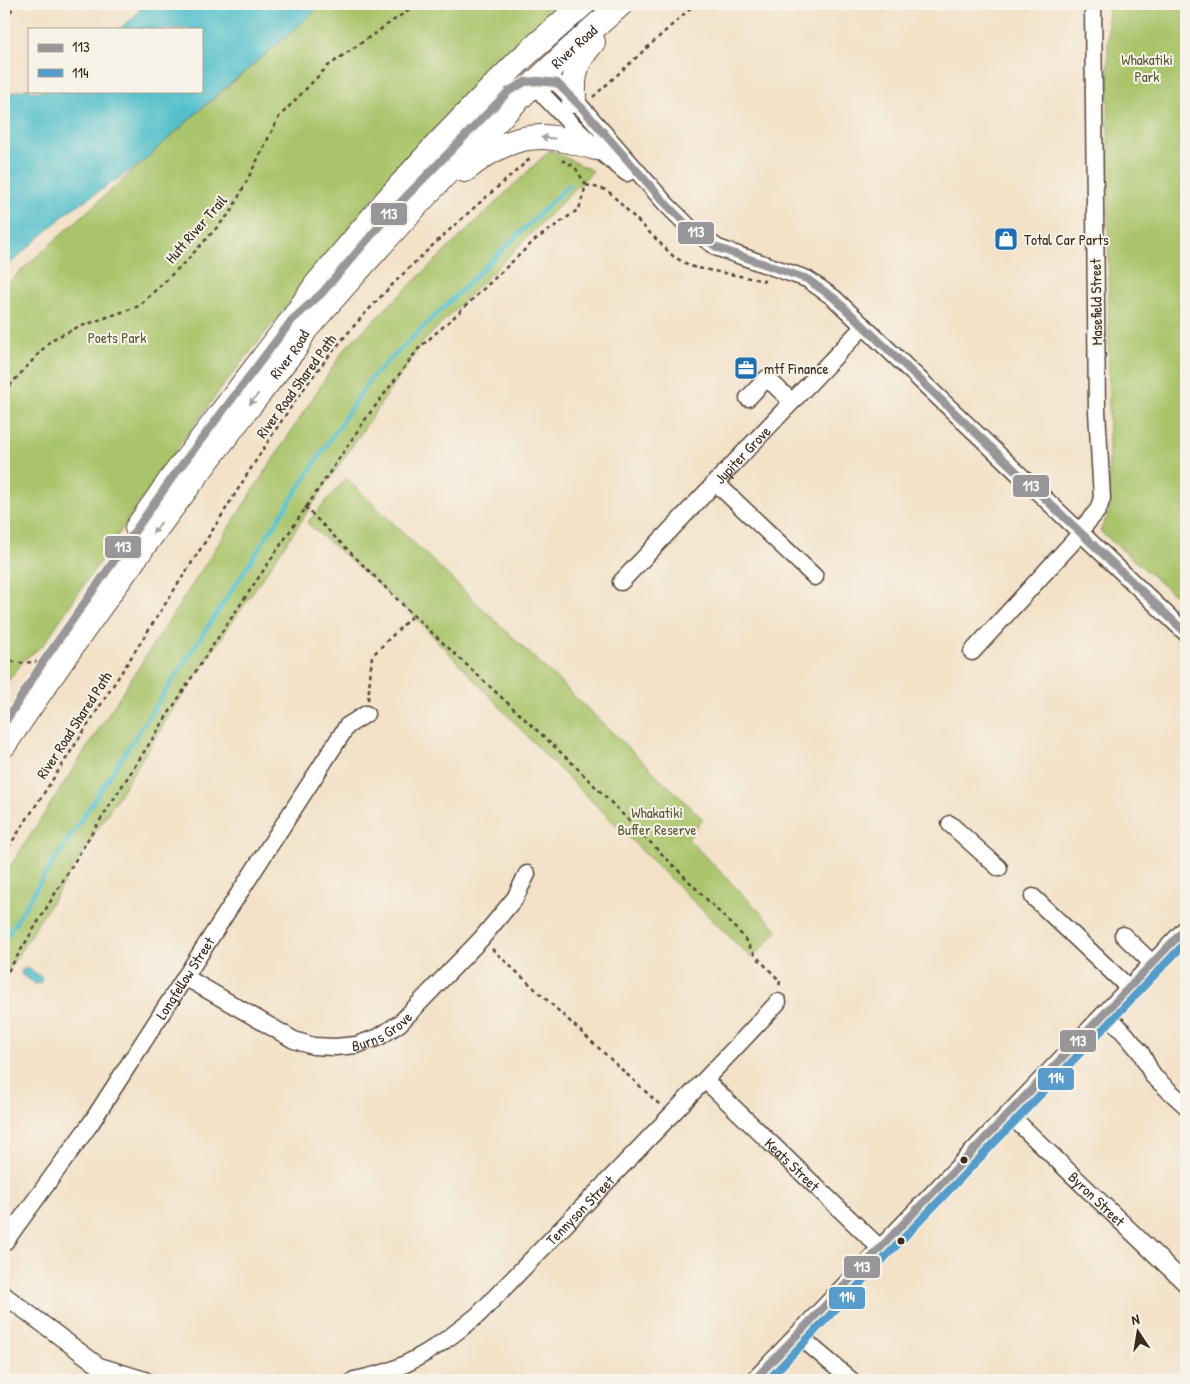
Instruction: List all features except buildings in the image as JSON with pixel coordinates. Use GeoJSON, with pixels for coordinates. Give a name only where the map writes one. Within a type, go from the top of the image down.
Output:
{"type":"FeatureCollection","features":[{"type":"Feature","properties":{"kind":"highway","name":"River Road"},"geometry":{"type":"LineString","coordinates":[[4,724],[43,662],[172,478],[292,320],[316,285],[433,149],[522,60],[582,4]]}},
{"type":"Feature","properties":{"kind":"highway"},"geometry":{"type":"LineString","coordinates":[[292,320],[322,293],[392,211],[509,91],[524,82],[538,81],[538,66],[545,56],[604,4]]}},
{"type":"Feature","properties":{"kind":"highway","name":"River Road"},"geometry":{"type":"LineString","coordinates":[[4,745],[123,575],[205,462],[296,347],[305,330],[448,170],[538,81],[621,4]]}},
{"type":"Feature","properties":{"kind":"highway"},"geometry":{"type":"LineString","coordinates":[[578,105],[573,81],[575,69],[582,55],[598,37],[635,4]]}},
{"type":"Feature","properties":{"kind":"highway"},"geometry":{"type":"LineString","coordinates":[[296,347],[311,335],[393,243],[460,174],[485,154],[501,145],[533,137],[554,147],[596,148]]}},
{"type":"Feature","properties":{"kind":"street","name":"Masefield Street"},"geometry":{"type":"LineString","coordinates":[[972,652],[1080,533],[1098,510],[1102,498],[1097,419],[1093,4]]}},
{"type":"Feature","properties":{"kind":"street"},"geometry":{"type":"LineString","coordinates":[[666,204],[596,148],[544,96],[538,81],[557,83],[666,204],[692,230],[718,248],[788,271],[814,283],[834,298],[1186,632]]}},
{"type":"Feature","properties":{"kind":"street","name":"Jupiter Grove"},"geometry":{"type":"LineString","coordinates":[[621,582],[864,326]]}},
{"type":"Feature","properties":{"kind":"street"},"geometry":{"type":"LineString","coordinates":[[748,398],[767,378],[792,402]]}},
{"type":"Feature","properties":{"kind":"street"},"geometry":{"type":"LineString","coordinates":[[715,482],[815,577]]}},
{"type":"Feature","properties":{"kind":"street","name":"Longfellow Street"},"geometry":{"type":"LineString","coordinates":[[4,1243],[91,1123],[348,726],[366,714]]}},
{"type":"Feature","properties":{"kind":"street"},"geometry":{"type":"LineString","coordinates":[[950,824],[999,868]]}},
{"type":"Feature","properties":{"kind":"street","name":"Burns Grove"},"geometry":{"type":"LineString","coordinates":[[185,977],[294,1040],[313,1046],[335,1047],[356,1045],[379,1037],[400,1023],[482,939],[515,898],[527,874]]}},
{"type":"Feature","properties":{"kind":"street"},"geometry":{"type":"LineString","coordinates":[[1033,897],[1129,988]]}},
{"type":"Feature","properties":{"kind":"street"},"geometry":{"type":"LineString","coordinates":[[754,1380],[1106,1014],[1186,928]]}},
{"type":"Feature","properties":{"kind":"street"},"geometry":{"type":"LineString","coordinates":[[1123,935],[1152,963]]}},
{"type":"Feature","properties":{"kind":"street","name":"Tennyson Street"},"geometry":{"type":"LineString","coordinates":[[354,1380],[391,1370],[423,1354],[451,1337],[478,1315],[670,1115],[706,1081],[778,1002]]}},
{"type":"Feature","properties":{"kind":"street"},"geometry":{"type":"LineString","coordinates":[[1106,1014],[1141,1053],[1153,1076],[1186,1106]]}},
{"type":"Feature","properties":{"kind":"street","name":"Keats Street"},"geometry":{"type":"LineString","coordinates":[[706,1081],[880,1248]]}},
{"type":"Feature","properties":{"kind":"street","name":"Byron Street"},"geometry":{"type":"LineString","coordinates":[[1009,1114],[1186,1284]]}},
{"type":"Feature","properties":{"kind":"street"},"geometry":{"type":"LineString","coordinates":[[4,1295],[99,1366],[145,1380]]}},
{"type":"Feature","properties":{"kind":"street"},"geometry":{"type":"LineString","coordinates":[[798,1335],[851,1380]]}},
{"type":"Feature","properties":{"kind":"path"},"geometry":{"type":"LineString","coordinates":[[4,27],[14,4]]}},
{"type":"Feature","properties":{"kind":"path","name":"Hutt River Trail"},"geometry":{"type":"LineString","coordinates":[[4,392],[51,340],[76,328],[139,306],[188,259],[230,212],[279,117],[328,66],[417,4]]}},
{"type":"Feature","properties":{"kind":"path"},"geometry":{"type":"LineString","coordinates":[[578,105],[695,4]]}},
{"type":"Feature","properties":{"kind":"path"},"geometry":{"type":"LineString","coordinates":[[4,978],[90,836],[202,660],[367,417],[419,348],[536,240],[579,209],[586,184],[575,167],[554,147]]}},
{"type":"Feature","properties":{"kind":"path","name":"River Road Shared Path"},"geometry":{"type":"LineString","coordinates":[[4,854],[288,412],[332,352],[368,309],[445,233],[554,147]]}},
{"type":"Feature","properties":{"kind":"path"},"geometry":{"type":"LineString","coordinates":[[305,507],[413,615],[571,762],[742,935],[755,955],[780,981],[778,1002]]}},
{"type":"Feature","properties":{"kind":"path"},"geometry":{"type":"LineString","coordinates":[[366,714],[372,656],[413,615]]}},
{"type":"Feature","properties":{"kind":"path"},"geometry":{"type":"LineString","coordinates":[[4,658],[17,663],[43,662]]}},
{"type":"Feature","properties":{"kind":"path"},"geometry":{"type":"LineString","coordinates":[[482,939],[670,1115]]}},
{"type":"Feature","properties":{"kind":"green space","name":"Poets Park"},"geometry":{"type":"Polygon","coordinates":[[[322,4],[565,4],[452,109],[378,192],[225,383],[166,464],[43,645],[25,659],[4,686],[4,286],[322,4]]]}},
{"type":"Feature","properties":{"kind":"green space","name":"Whakatiki Park"},"geometry":{"type":"Polygon","coordinates":[[[1108,4],[1186,4],[1186,605],[1100,531],[1109,513],[1108,4]]]}},
{"type":"Feature","properties":{"kind":"green space"},"geometry":{"type":"Polygon","coordinates":[[[550,150],[593,171],[423,342],[174,708],[4,977],[4,876],[345,348],[550,150]]]}},
{"type":"Feature","properties":{"kind":"green space","name":"Whakatiki Buffer Reserve"},"geometry":{"type":"Polygon","coordinates":[[[346,478],[703,819],[688,839],[778,930],[751,958],[548,758],[413,615],[307,523],[346,478]]]}},
{"type":"Feature","properties":{"kind":"water"},"geometry":{"type":"Polygon","coordinates":[[[144,4],[322,4],[206,104],[139,165],[70,210],[4,269],[4,95],[28,88],[28,92],[202,92],[202,28],[120,28],[134,17],[144,4]]]}},
{"type":"Feature","properties":{"kind":"water"},"geometry":{"type":"Polygon","coordinates":[[[26,967],[41,977],[41,983],[36,984],[22,975],[21,971],[26,967]]]}},
{"type":"Feature","properties":{"kind":"waterway"},"geometry":{"type":"LineString","coordinates":[[4,941],[41,881],[370,379],[569,185]]}},
{"type":"Feature","properties":{"kind":"transit line","name":"113"},"geometry":{"type":"LineString","coordinates":[[4,724],[43,662],[172,478],[292,320],[322,293],[392,211],[509,91],[525,82],[557,83],[582,108],[666,204],[692,230],[718,248],[807,279],[834,298],[1186,633]]}},
{"type":"Feature","properties":{"kind":"transit line","name":"113"},"geometry":{"type":"LineString","coordinates":[[754,1380],[1186,928]]}},
{"type":"Feature","properties":{"kind":"transit line","name":"114"},"geometry":{"type":"LineString","coordinates":[[768,1380],[1186,942]]}},
{"type":"Feature","properties":{"kind":"place","name":"Total Car Parts"},"geometry":{"type":"Point","coordinates":[1006,239]}},
{"type":"Feature","properties":{"kind":"place","name":"mtf Finance"},"geometry":{"type":"Point","coordinates":[746,368]}}]}
